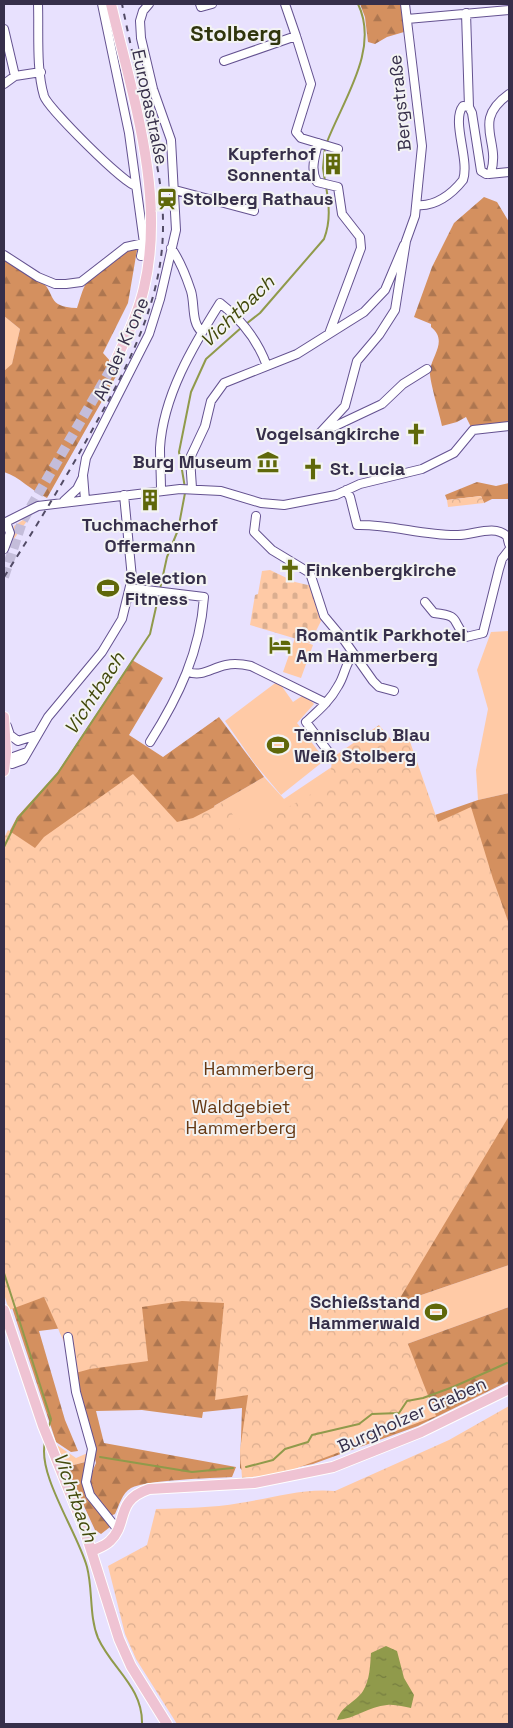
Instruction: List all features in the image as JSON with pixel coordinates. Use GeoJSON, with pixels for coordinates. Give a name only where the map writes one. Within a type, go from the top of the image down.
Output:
{"type":"FeatureCollection","features":[{"type":"Feature","properties":{"kind":"main road","name":"Europastraße"},"geometry":{"type":"LineString","coordinates":[[111,4],[144,151],[152,214],[149,263],[144,288],[130,330],[114,362]]}},
{"type":"Feature","properties":{"kind":"main road"},"geometry":{"type":"LineString","coordinates":[[4,717],[5,766]]}},
{"type":"Feature","properties":{"kind":"main road"},"geometry":{"type":"LineString","coordinates":[[4,1310],[43,1426],[92,1550],[119,1639],[131,1666],[167,1724]]}},
{"type":"Feature","properties":{"kind":"main road","name":"Burgholzer Graben"},"geometry":{"type":"LineString","coordinates":[[92,1550],[108,1543],[118,1530],[128,1502],[138,1493],[148,1489],[254,1483],[333,1467],[421,1432],[509,1389]]}},
{"type":"Feature","properties":{"kind":"street"},"geometry":{"type":"LineString","coordinates":[[38,4],[40,72],[44,97],[48,104],[116,172],[130,185],[136,186]]}},
{"type":"Feature","properties":{"kind":"street"},"geometry":{"type":"LineString","coordinates":[[102,4],[128,125],[144,242],[141,256]]}},
{"type":"Feature","properties":{"kind":"street","name":"An der Krone"},"geometry":{"type":"LineString","coordinates":[[86,500],[83,475],[86,458],[148,334],[160,300],[176,230],[171,140],[153,89],[141,38],[140,21],[143,11],[149,4]]}},
{"type":"Feature","properties":{"kind":"street"},"geometry":{"type":"LineString","coordinates":[[201,6],[212,4]]}},
{"type":"Feature","properties":{"kind":"street"},"geometry":{"type":"LineString","coordinates":[[285,4],[311,84],[296,132],[300,138],[335,148]]}},
{"type":"Feature","properties":{"kind":"street","name":"Bergstraße"},"geometry":{"type":"LineString","coordinates":[[405,4],[422,146],[417,205],[406,241]]}},
{"type":"Feature","properties":{"kind":"street"},"geometry":{"type":"LineString","coordinates":[[407,19],[509,10]]}},
{"type":"Feature","properties":{"kind":"street"},"geometry":{"type":"LineString","coordinates":[[466,13],[469,107],[472,113],[481,170],[489,174],[509,172]]}},
{"type":"Feature","properties":{"kind":"street"},"geometry":{"type":"LineString","coordinates":[[4,29],[15,76]]}},
{"type":"Feature","properties":{"kind":"street"},"geometry":{"type":"LineString","coordinates":[[224,61],[296,36]]}},
{"type":"Feature","properties":{"kind":"street"},"geometry":{"type":"LineString","coordinates":[[4,84],[15,76],[40,72]]}},
{"type":"Feature","properties":{"kind":"street"},"geometry":{"type":"LineString","coordinates":[[489,174],[492,165],[488,122],[498,103],[509,94]]}},
{"type":"Feature","properties":{"kind":"street"},"geometry":{"type":"LineString","coordinates":[[417,205],[430,205],[441,200],[463,180],[464,160],[459,115],[463,106],[469,107]]}},
{"type":"Feature","properties":{"kind":"street"},"geometry":{"type":"LineString","coordinates":[[319,144],[312,171],[317,182],[339,189],[342,214],[360,237],[361,248],[330,331]]}},
{"type":"Feature","properties":{"kind":"street"},"geometry":{"type":"LineString","coordinates":[[175,190],[254,211]]}},
{"type":"Feature","properties":{"kind":"street"},"geometry":{"type":"LineString","coordinates":[[187,488],[190,458],[205,426],[211,400],[216,391],[224,384],[315,344],[330,331],[364,312],[378,300],[385,290],[406,241]]}},
{"type":"Feature","properties":{"kind":"street"},"geometry":{"type":"LineString","coordinates":[[406,241],[395,310],[380,334],[357,361],[345,406],[320,433],[382,404],[403,384],[427,369]]}},
{"type":"Feature","properties":{"kind":"street"},"geometry":{"type":"LineString","coordinates":[[4,255],[38,277],[55,284],[66,284],[81,282],[126,247],[144,242]]}},
{"type":"Feature","properties":{"kind":"street"},"geometry":{"type":"LineString","coordinates":[[171,248],[177,256],[191,292],[195,322],[202,332]]}},
{"type":"Feature","properties":{"kind":"street"},"geometry":{"type":"LineString","coordinates":[[161,490],[160,447],[169,404],[202,332],[220,303],[248,330],[261,349],[267,366]]}},
{"type":"Feature","properties":{"kind":"street"},"geometry":{"type":"LineString","coordinates":[[4,549],[10,532],[5,522],[31,509],[86,500],[187,488],[220,491],[267,504],[284,505],[336,495],[360,484],[422,469],[458,449],[467,434],[473,430],[509,426]]}},
{"type":"Feature","properties":{"kind":"street"},"geometry":{"type":"LineString","coordinates":[[58,504],[70,498],[77,489],[83,475]]}},
{"type":"Feature","properties":{"kind":"street"},"geometry":{"type":"LineString","coordinates":[[346,490],[350,497],[357,525],[395,527],[441,536],[497,530],[507,536],[509,544]]}},
{"type":"Feature","properties":{"kind":"street"},"geometry":{"type":"LineString","coordinates":[[5,766],[27,752],[59,702],[102,652],[122,619],[130,588],[132,567],[124,496]]}},
{"type":"Feature","properties":{"kind":"street"},"geometry":{"type":"LineString","coordinates":[[256,516],[254,532],[282,557],[310,573],[324,616],[373,681],[379,686],[394,691]]}},
{"type":"Feature","properties":{"kind":"street"},"geometry":{"type":"LineString","coordinates":[[425,602],[434,613],[447,614],[455,618],[466,637],[483,633],[502,559],[509,550]]}},
{"type":"Feature","properties":{"kind":"street"},"geometry":{"type":"LineString","coordinates":[[130,588],[204,597],[200,633],[188,672],[165,718],[150,742]]}},
{"type":"Feature","properties":{"kind":"street"},"geometry":{"type":"LineString","coordinates":[[330,754],[306,722],[326,703],[339,685],[344,666],[353,654]]}},
{"type":"Feature","properties":{"kind":"street"},"geometry":{"type":"LineString","coordinates":[[188,672],[202,674],[225,665],[237,663],[250,666],[326,703]]}},
{"type":"Feature","properties":{"kind":"street"},"geometry":{"type":"LineString","coordinates":[[4,717],[10,734],[18,740],[37,734]]}},
{"type":"Feature","properties":{"kind":"street"},"geometry":{"type":"LineString","coordinates":[[68,1337],[76,1392],[92,1449],[86,1482],[90,1496],[118,1530]]}},
{"type":"Feature","properties":{"kind":"green space"},"geometry":{"type":"Polygon","coordinates":[[[360,4],[402,4],[404,32],[387,37],[375,44],[368,42],[365,17],[360,4]]]}},
{"type":"Feature","properties":{"kind":"green space"},"geometry":{"type":"Polygon","coordinates":[[[484,197],[497,202],[509,222],[509,423],[471,427],[466,417],[457,422],[442,426],[430,373],[438,347],[438,337],[431,324],[414,317],[432,267],[454,223],[484,197]]]}},
{"type":"Feature","properties":{"kind":"green space"},"geometry":{"type":"Polygon","coordinates":[[[128,249],[137,250],[128,303],[103,353],[119,371],[47,498],[4,472],[4,371],[12,364],[20,329],[4,316],[4,257],[40,280],[60,305],[77,308],[84,288],[91,277],[128,249]]]}},
{"type":"Feature","properties":{"kind":"green space"},"geometry":{"type":"Polygon","coordinates":[[[4,316],[20,329],[12,365],[4,371],[4,316]]]}},
{"type":"Feature","properties":{"kind":"green space"},"geometry":{"type":"Polygon","coordinates":[[[242,458],[253,465],[250,470],[236,467],[242,458]]]}},
{"type":"Feature","properties":{"kind":"green space"},"geometry":{"type":"Polygon","coordinates":[[[477,482],[496,486],[509,483],[509,499],[492,499],[484,503],[481,496],[447,500],[445,495],[477,482]]]}},
{"type":"Feature","properties":{"kind":"green space"},"geometry":{"type":"Polygon","coordinates":[[[481,496],[484,503],[448,507],[447,500],[481,496]]]}},
{"type":"Feature","properties":{"kind":"green space"},"geometry":{"type":"Polygon","coordinates":[[[32,514],[11,543],[14,526],[32,514]]]}},
{"type":"Feature","properties":{"kind":"green space"},"geometry":{"type":"Polygon","coordinates":[[[270,570],[295,582],[312,586],[322,619],[310,643],[250,625],[255,595],[258,594],[262,571],[270,570]]]}},
{"type":"Feature","properties":{"kind":"green space"},"geometry":{"type":"Polygon","coordinates":[[[509,631],[509,793],[478,800],[476,770],[488,709],[477,670],[491,632],[509,631]]]}},
{"type":"Feature","properties":{"kind":"green space"},"geometry":{"type":"Polygon","coordinates":[[[295,638],[313,645],[301,678],[283,672],[295,638]]]}},
{"type":"Feature","properties":{"kind":"green space","name":"Hammerberg"},"geometry":{"type":"Polygon","coordinates":[[[132,660],[163,678],[129,735],[163,757],[219,717],[264,777],[214,806],[260,880],[435,815],[478,800],[509,793],[509,1265],[389,1306],[382,1353],[509,1307],[509,1381],[418,1426],[313,1464],[249,1477],[240,1468],[242,1408],[203,1412],[202,1418],[142,1410],[96,1411],[104,1443],[236,1467],[232,1477],[164,1481],[131,1488],[123,1496],[115,1514],[110,1516],[92,1491],[92,1472],[96,1463],[63,1328],[39,1331],[65,1420],[78,1451],[71,1452],[56,1442],[4,1283],[4,842],[17,817],[57,773],[132,660]]]}},
{"type":"Feature","properties":{"kind":"green space","name":"Tennisclub Blau Weiß Stolberg"},"geometry":{"type":"Polygon","coordinates":[[[278,681],[293,702],[305,694],[314,704],[297,723],[325,760],[281,795],[255,764],[225,721],[278,681]]]}},
{"type":"Feature","properties":{"kind":"green space","name":"Hammerberg"},"geometry":{"type":"Polygon","coordinates":[[[379,725],[394,743],[408,736],[438,822],[471,807],[509,924],[509,1116],[394,1308],[436,1416],[281,1474],[242,1478],[240,1450],[248,1395],[215,1400],[224,1303],[182,1301],[142,1307],[148,1361],[90,1369],[72,1374],[64,1342],[44,1297],[9,1310],[4,1294],[4,838],[8,830],[35,848],[44,837],[133,774],[177,822],[193,818],[226,801],[242,834],[330,783],[332,758],[379,725]]]}},
{"type":"Feature","properties":{"kind":"green space"},"geometry":{"type":"Polygon","coordinates":[[[372,740],[413,757],[435,815],[260,880],[214,806],[264,777],[284,799],[372,740]]]}},
{"type":"Feature","properties":{"kind":"green space","name":"Schießstand Hammerwald"},"geometry":{"type":"Polygon","coordinates":[[[509,1265],[509,1307],[382,1353],[389,1306],[509,1265]]]}},
{"type":"Feature","properties":{"kind":"green space"},"geometry":{"type":"Polygon","coordinates":[[[509,1406],[509,1724],[177,1724],[136,1659],[125,1634],[108,1566],[147,1545],[156,1509],[219,1506],[299,1492],[335,1491],[449,1440],[509,1406]]]}},
{"type":"Feature","properties":{"kind":"green space"},"geometry":{"type":"Polygon","coordinates":[[[57,1445],[76,1458],[90,1452],[88,1461],[66,1467],[57,1445]]]}},
{"type":"Feature","properties":{"kind":"green space"},"geometry":{"type":"Polygon","coordinates":[[[85,1462],[83,1482],[88,1497],[110,1527],[101,1534],[95,1530],[66,1467],[85,1462]]]}},
{"type":"Feature","properties":{"kind":"water"},"geometry":{"type":"Polygon","coordinates":[[[386,1646],[397,1651],[404,1678],[414,1695],[411,1708],[393,1705],[380,1706],[337,1720],[345,1707],[363,1691],[367,1682],[371,1653],[386,1646]]]}},
{"type":"Feature","properties":{"kind":"waterway","name":"Vichtbach"},"geometry":{"type":"LineString","coordinates":[[327,142],[350,92],[362,56],[365,39],[364,21],[358,4]]}},
{"type":"Feature","properties":{"kind":"waterway","name":"Vichtbach"},"geometry":{"type":"LineString","coordinates":[[325,147],[323,168],[325,181]]}},
{"type":"Feature","properties":{"kind":"waterway","name":"Vichtbach"},"geometry":{"type":"LineString","coordinates":[[246,324],[260,313],[324,239],[328,226],[329,212],[326,186]]}},
{"type":"Feature","properties":{"kind":"waterway","name":"Vichtbach"},"geometry":{"type":"LineString","coordinates":[[185,488],[179,452],[191,392],[206,359],[242,327]]}},
{"type":"Feature","properties":{"kind":"waterway","name":"Vichtbach"},"geometry":{"type":"LineString","coordinates":[[160,589],[167,557],[178,530],[185,493]]}},
{"type":"Feature","properties":{"kind":"waterway","name":"Vichtbach"},"geometry":{"type":"LineString","coordinates":[[4,847],[18,818],[58,773],[150,634],[159,594]]}},
{"type":"Feature","properties":{"kind":"waterway","name":"Vichtbach"},"geometry":{"type":"LineString","coordinates":[[4,1273],[51,1419],[48,1430]]}},
{"type":"Feature","properties":{"kind":"waterway"},"geometry":{"type":"LineString","coordinates":[[246,1467],[273,1460],[285,1449],[308,1442],[312,1435],[359,1424],[372,1414],[399,1413],[407,1401],[423,1398],[453,1387],[507,1363]]}},
{"type":"Feature","properties":{"kind":"waterway","name":"Vichtbach"},"geometry":{"type":"LineString","coordinates":[[45,1442],[44,1455],[52,1487],[87,1567],[95,1630],[104,1649],[138,1699],[142,1724]]}},
{"type":"Feature","properties":{"kind":"waterway"},"geometry":{"type":"LineString","coordinates":[[100,1457],[192,1472],[233,1468]]}},
{"type":"Feature","properties":{"kind":"tunnel"},"geometry":{"type":"LineString","coordinates":[[4,577],[22,522],[115,362]]}},
{"type":"Feature","properties":{"kind":"railway"},"geometry":{"type":"LineString","coordinates":[[4,577],[69,470],[130,359],[141,333],[157,279],[162,251],[163,223],[160,184],[122,4]]}},
{"type":"Feature","properties":{"kind":"place","name":"Kupferhof Sonnental"},"geometry":{"type":"Point","coordinates":[333,164]}},
{"type":"Feature","properties":{"kind":"place","name":"Stolberg Rathaus"},"geometry":{"type":"Point","coordinates":[167,199]}},
{"type":"Feature","properties":{"kind":"place","name":"Vogelsangkirche"},"geometry":{"type":"Point","coordinates":[416,434]}},
{"type":"Feature","properties":{"kind":"place","name":"Burg Museum"},"geometry":{"type":"Point","coordinates":[268,462]}},
{"type":"Feature","properties":{"kind":"place","name":"St. Lucia"},"geometry":{"type":"Point","coordinates":[313,469]}},
{"type":"Feature","properties":{"kind":"place","name":"Tuchmacherhof Offermann"},"geometry":{"type":"Point","coordinates":[150,500]}},
{"type":"Feature","properties":{"kind":"place","name":"Finkenbergkirche"},"geometry":{"type":"Point","coordinates":[290,570]}},
{"type":"Feature","properties":{"kind":"place","name":"Selection Fitness"},"geometry":{"type":"Point","coordinates":[108,588]}},
{"type":"Feature","properties":{"kind":"place","name":"Romantik Parkhotel Am Hammerberg"},"geometry":{"type":"Point","coordinates":[280,645]}},
{"type":"Feature","properties":{"kind":"place","name":"Tennisclub Blau Weiß Stolberg"},"geometry":{"type":"Point","coordinates":[278,745]}},
{"type":"Feature","properties":{"kind":"place","name":"Schießstand Hammerwald"},"geometry":{"type":"Point","coordinates":[436,1312]}},
{"type":"Feature","properties":{"kind":"district","name":"Stolberg"},"geometry":{"type":"Point","coordinates":[236,33]}},
{"type":"Feature","properties":{"kind":"park label","name":"Waldgebiet Hammerberg"},"geometry":{"type":"Point","coordinates":[241,1117]}}]}
